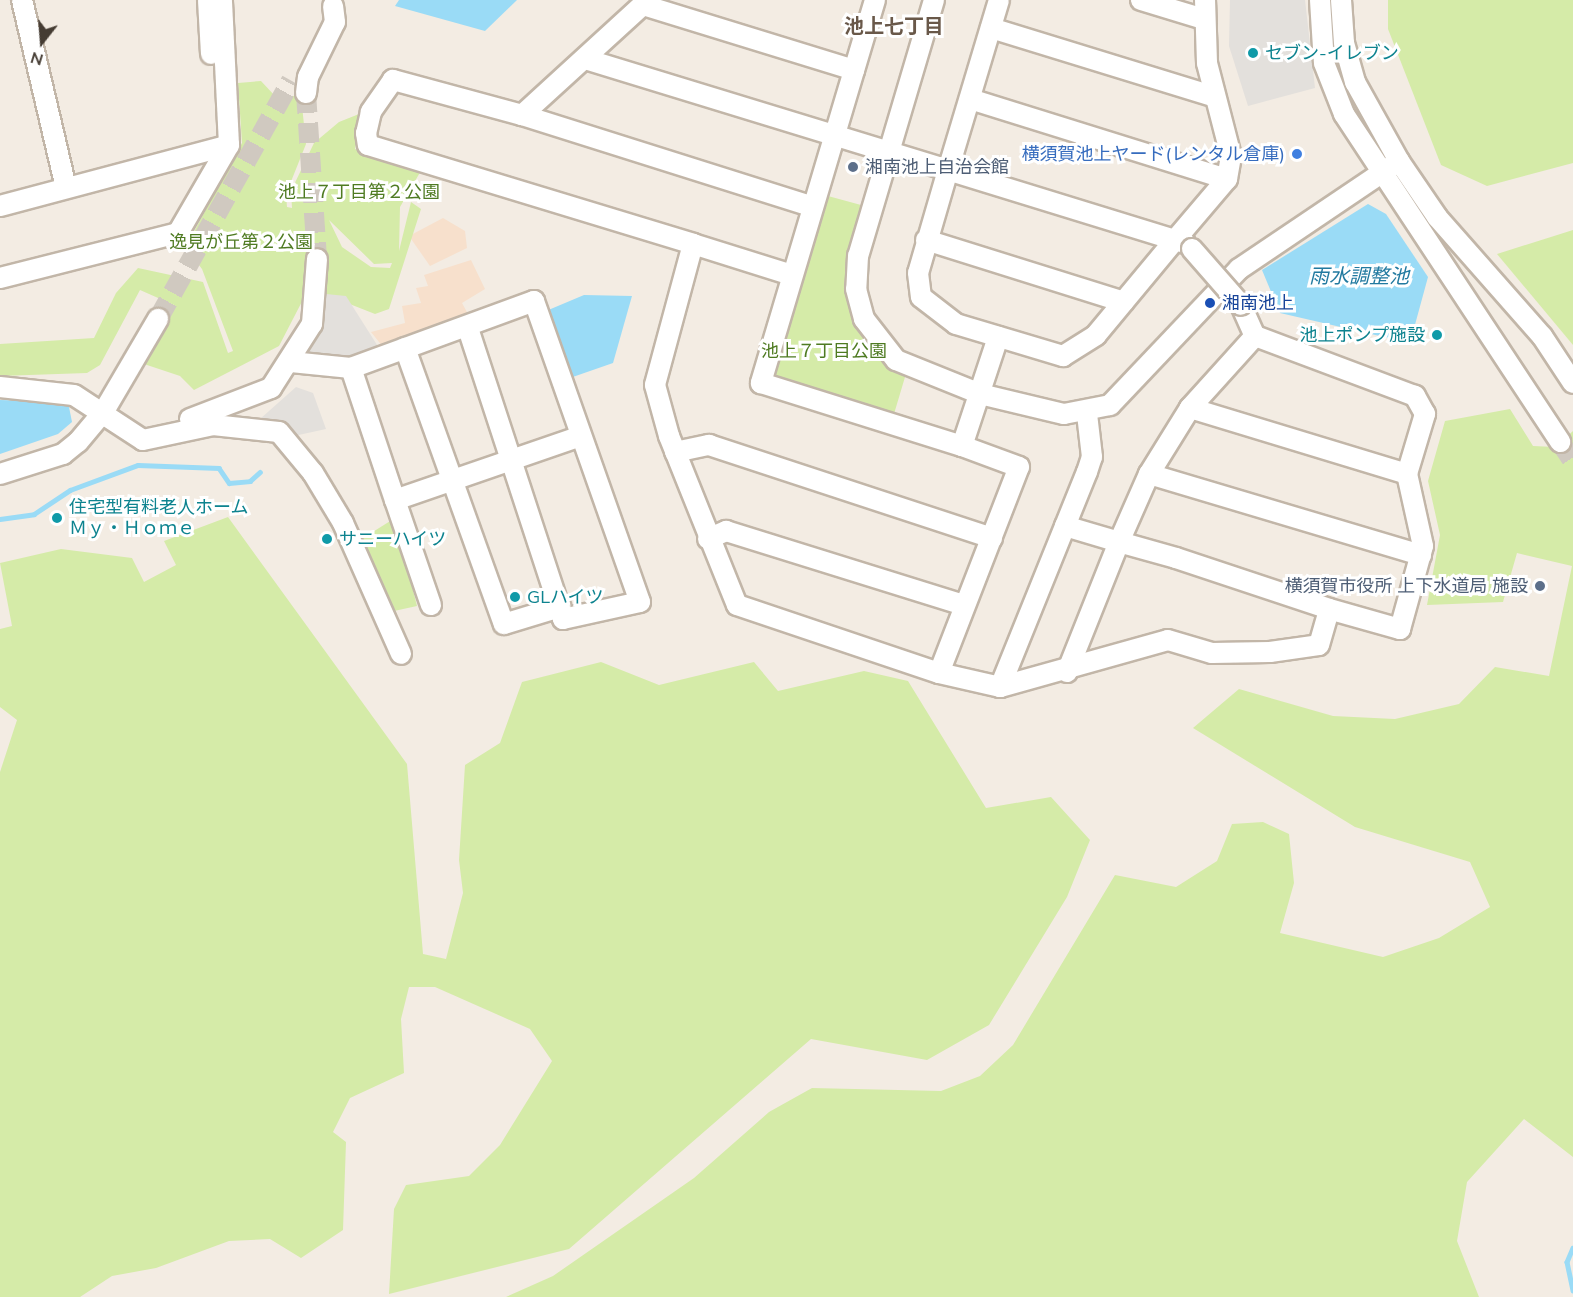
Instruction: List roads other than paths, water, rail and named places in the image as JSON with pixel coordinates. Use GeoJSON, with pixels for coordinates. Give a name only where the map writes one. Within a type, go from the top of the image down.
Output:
{"type":"FeatureCollection","features":[{"type":"Feature","properties":{"kind":"street"},"geometry":{"type":"LineString","coordinates":[[22,0],[66,189]]}},
{"type":"Feature","properties":{"kind":"street"},"geometry":{"type":"LineString","coordinates":[[208,0],[211,54]]}},
{"type":"Feature","properties":{"kind":"street"},"geometry":{"type":"LineString","coordinates":[[0,278],[178,233],[229,145],[222,0]]}},
{"type":"Feature","properties":{"kind":"street"},"geometry":{"type":"LineString","coordinates":[[875,0],[761,383],[962,446],[1019,467],[939,674]]}},
{"type":"Feature","properties":{"kind":"street"},"geometry":{"type":"LineString","coordinates":[[934,0],[858,256],[856,289],[864,319],[896,360],[980,394],[1064,414],[1087,414],[1110,405],[1138,380],[1179,330],[1272,242],[1399,161]]}},
{"type":"Feature","properties":{"kind":"street"},"geometry":{"type":"LineString","coordinates":[[999,0],[926,240],[918,273],[921,297],[956,324],[1063,356],[1081,349],[1124,302],[1183,244],[1227,179],[1232,156],[1215,97],[1204,9],[1141,0]]}},
{"type":"Feature","properties":{"kind":"street"},"geometry":{"type":"LineString","coordinates":[[1320,0],[1320,34],[1331,87],[1379,174],[1560,441]]}},
{"type":"Feature","properties":{"kind":"street"},"geometry":{"type":"LineString","coordinates":[[1341,0],[1344,43],[1355,82],[1399,161],[1437,217],[1542,336],[1573,383]]}},
{"type":"Feature","properties":{"kind":"street"},"geometry":{"type":"LineString","coordinates":[[522,115],[645,2],[854,70]]}},
{"type":"Feature","properties":{"kind":"street"},"geometry":{"type":"LineString","coordinates":[[299,87],[308,77],[335,22],[335,3]]}},
{"type":"Feature","properties":{"kind":"street"},"geometry":{"type":"LineString","coordinates":[[991,28],[1215,97]]}},
{"type":"Feature","properties":{"kind":"street"},"geometry":{"type":"LineString","coordinates":[[585,59],[835,134],[1183,244],[1241,305],[1255,336],[1415,396],[1425,414],[1407,474],[1421,555],[1400,629],[1065,526]]}},
{"type":"Feature","properties":{"kind":"street"},"geometry":{"type":"LineString","coordinates":[[792,275],[368,145],[366,134],[371,112],[393,80],[522,115],[813,207]]}},
{"type":"Feature","properties":{"kind":"street"},"geometry":{"type":"LineString","coordinates":[[970,99],[1227,179]]}},
{"type":"Feature","properties":{"kind":"street"},"geometry":{"type":"LineString","coordinates":[[0,206],[229,145]]}},
{"type":"Feature","properties":{"kind":"street"},"geometry":{"type":"LineString","coordinates":[[926,240],[1124,302]]}},
{"type":"Feature","properties":{"kind":"street"},"geometry":{"type":"LineString","coordinates":[[693,244],[655,385],[675,452],[729,594],[752,614],[939,674],[1000,687],[1067,672],[1168,640],[1212,652],[1270,652],[1319,645],[1329,609]]}},
{"type":"Feature","properties":{"kind":"street"},"geometry":{"type":"LineString","coordinates":[[132,430],[229,407],[271,388],[291,362],[312,324],[316,259]]}},
{"type":"Feature","properties":{"kind":"street"},"geometry":{"type":"LineString","coordinates":[[291,362],[351,368],[468,328],[534,301],[578,436],[640,602],[563,619],[468,328]]}},
{"type":"Feature","properties":{"kind":"street"},"geometry":{"type":"LineString","coordinates":[[0,474],[63,454],[104,411],[158,319]]}},
{"type":"Feature","properties":{"kind":"street"},"geometry":{"type":"LineString","coordinates":[[1067,672],[1149,474],[1190,408],[1255,336]]}},
{"type":"Feature","properties":{"kind":"street"},"geometry":{"type":"LineString","coordinates":[[962,446],[998,337]]}},
{"type":"Feature","properties":{"kind":"street"},"geometry":{"type":"LineString","coordinates":[[405,348],[504,624],[560,607]]}},
{"type":"Feature","properties":{"kind":"street"},"geometry":{"type":"LineString","coordinates":[[351,368],[431,605]]}},
{"type":"Feature","properties":{"kind":"street"},"geometry":{"type":"LineString","coordinates":[[0,387],[74,394],[104,411],[143,440],[213,425],[279,432],[343,523],[401,654]]}},
{"type":"Feature","properties":{"kind":"street"},"geometry":{"type":"LineString","coordinates":[[1190,408],[1407,474]]}},
{"type":"Feature","properties":{"kind":"street"},"geometry":{"type":"LineString","coordinates":[[1000,687],[1092,457],[1087,414]]}},
{"type":"Feature","properties":{"kind":"street"},"geometry":{"type":"LineString","coordinates":[[395,500],[511,462],[578,436]]}},
{"type":"Feature","properties":{"kind":"street"},"geometry":{"type":"LineString","coordinates":[[675,452],[709,445],[992,538]]}},
{"type":"Feature","properties":{"kind":"street"},"geometry":{"type":"LineString","coordinates":[[1149,474],[1421,555]]}},
{"type":"Feature","properties":{"kind":"street"},"geometry":{"type":"LineString","coordinates":[[708,540],[726,531],[964,605]]}},
{"type":"Feature","properties":{"kind":"water"},"geometry":{"type":"Polygon","coordinates":[[[399,0],[517,0],[485,31],[395,6],[399,0]]]}},
{"type":"Feature","properties":{"kind":"water","name":"雨水調整池"},"geometry":{"type":"Polygon","coordinates":[[[1368,204],[1386,214],[1428,277],[1410,343],[1280,313],[1262,270],[1368,204]]]}},
{"type":"Feature","properties":{"kind":"water"},"geometry":{"type":"Polygon","coordinates":[[[584,295],[632,296],[613,363],[567,379],[546,311],[584,295]]]}},
{"type":"Feature","properties":{"kind":"water"},"geometry":{"type":"Polygon","coordinates":[[[0,400],[68,402],[72,422],[58,434],[0,454],[0,400]]]}},
{"type":"Feature","properties":{"kind":"waterway"},"geometry":{"type":"LineString","coordinates":[[0,519],[34,514],[70,490],[138,465],[219,468],[229,483],[250,481],[260,472]]}},
{"type":"Feature","properties":{"kind":"waterway"},"geometry":{"type":"LineString","coordinates":[[1573,1248],[1567,1262],[1573,1290]]}},
{"type":"Feature","properties":{"kind":"tunnel"},"geometry":{"type":"LineString","coordinates":[[158,319],[291,81]]}},
{"type":"Feature","properties":{"kind":"tunnel"},"geometry":{"type":"LineString","coordinates":[[306,93],[317,259]]}},
{"type":"Feature","properties":{"kind":"tunnel"},"geometry":{"type":"LineString","coordinates":[[1560,442],[1573,461]]}},
{"type":"Feature","properties":{"kind":"place","name":"セブン-イレブン"},"geometry":{"type":"Point","coordinates":[1253,53]}},
{"type":"Feature","properties":{"kind":"place","name":"横須賀池上ヤード(レンタル倉庫)"},"geometry":{"type":"Point","coordinates":[1297,154]}},
{"type":"Feature","properties":{"kind":"place","name":"湘南池上自治会館"},"geometry":{"type":"Point","coordinates":[853,167]}},
{"type":"Feature","properties":{"kind":"place","name":"湘南池上"},"geometry":{"type":"Point","coordinates":[1210,303]}},
{"type":"Feature","properties":{"kind":"place","name":"池上ポンプ施設"},"geometry":{"type":"Point","coordinates":[1437,335]}},
{"type":"Feature","properties":{"kind":"place","name":"住宅型有料老人ホーム Ｍｙ・Ｈｏｍｅ"},"geometry":{"type":"Point","coordinates":[57,518]}},
{"type":"Feature","properties":{"kind":"place","name":"サニーハイツ"},"geometry":{"type":"Point","coordinates":[327,539]}},
{"type":"Feature","properties":{"kind":"place","name":"横須賀市役所 上下水道局 施設"},"geometry":{"type":"Point","coordinates":[1540,586]}},
{"type":"Feature","properties":{"kind":"place","name":"GLハイツ"},"geometry":{"type":"Point","coordinates":[515,597]}},
{"type":"Feature","properties":{"kind":"district","name":"池上七丁目"},"geometry":{"type":"Point","coordinates":[894,25]}},
{"type":"Feature","properties":{"kind":"park label","name":"池上７丁目第２公園"},"geometry":{"type":"Point","coordinates":[359,192]}},
{"type":"Feature","properties":{"kind":"park label","name":"逸見が丘第２公園"},"geometry":{"type":"Point","coordinates":[241,242]}},
{"type":"Feature","properties":{"kind":"park label","name":"池上７丁目公園"},"geometry":{"type":"Point","coordinates":[824,351]}}]}
